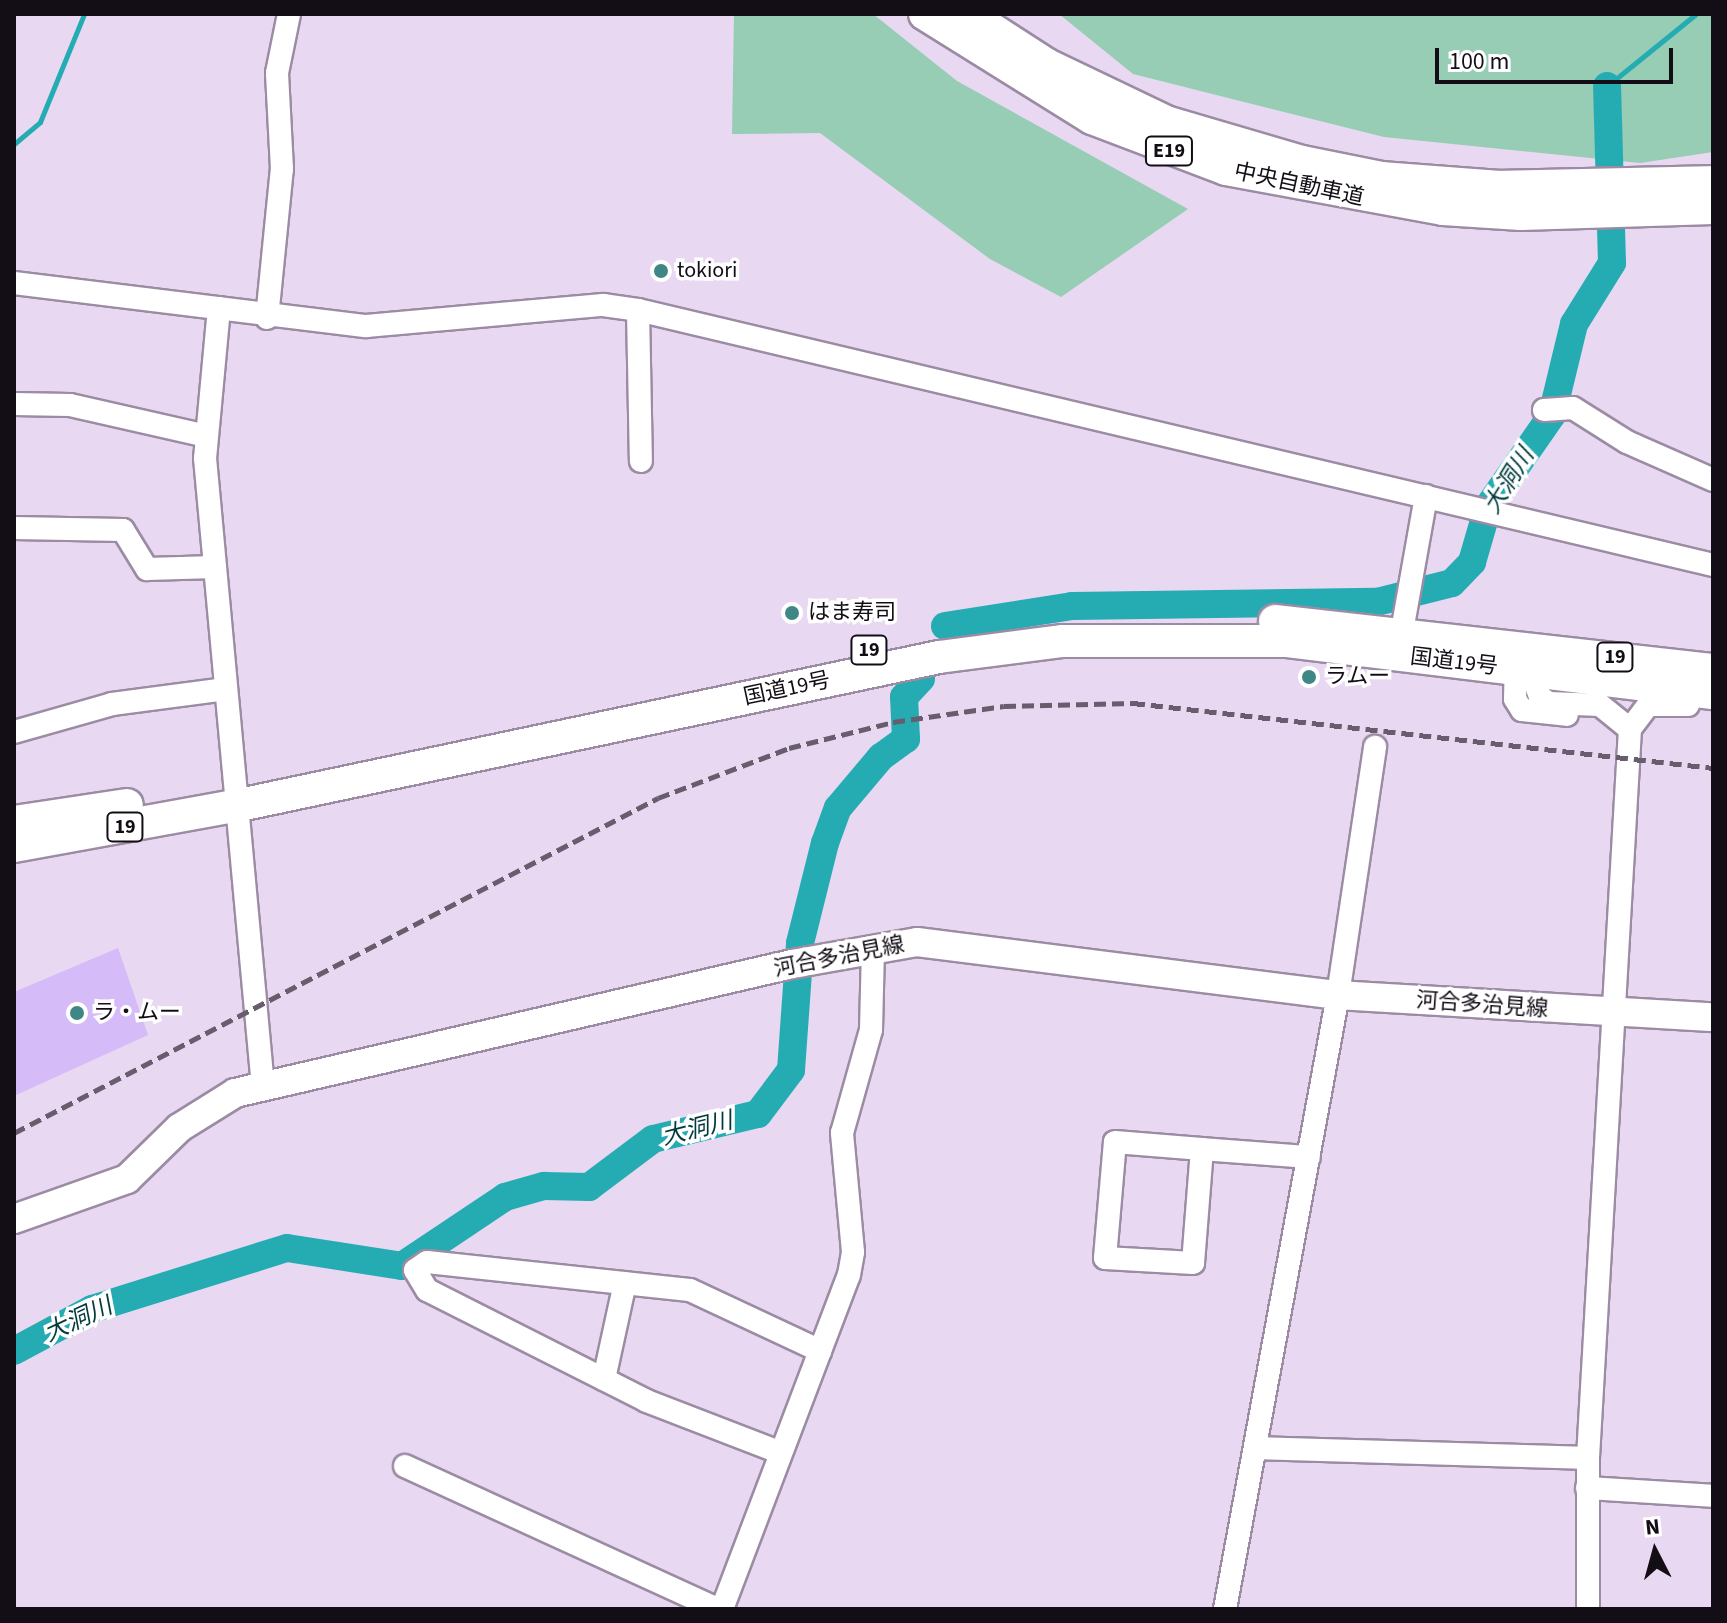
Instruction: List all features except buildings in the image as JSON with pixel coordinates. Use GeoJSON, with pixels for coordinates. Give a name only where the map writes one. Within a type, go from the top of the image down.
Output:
{"type":"FeatureCollection","features":[{"type":"Feature","properties":{"kind":"highway","name":"中央自動車道"},"geometry":{"type":"LineString","coordinates":[[925,14],[1034,87],[1157,147],[1296,186],[1443,197],[1634,200],[1713,208]]}},
{"type":"Feature","properties":{"kind":"highway","name":"中央自動車道"},"geometry":{"type":"LineString","coordinates":[[968,14],[1047,65],[1166,122],[1302,162],[1443,197]]}},
{"type":"Feature","properties":{"kind":"highway","name":"中央自動車道"},"geometry":{"type":"LineString","coordinates":[[1634,200],[1713,182]]}},
{"type":"Feature","properties":{"kind":"highway","name":"国道19号"},"geometry":{"type":"LineString","coordinates":[[14,846],[812,662],[1014,626],[1207,618],[1405,618],[1522,662],[1713,693]]}},
{"type":"Feature","properties":{"kind":"highway","name":"国道19号"},"geometry":{"type":"LineString","coordinates":[[14,822],[234,797],[939,657],[1048,642],[1160,637],[1287,641],[1522,662],[1713,670]]}},
{"type":"Feature","properties":{"kind":"main road","name":"河合多治見線"},"geometry":{"type":"LineString","coordinates":[[14,1219],[127,1179],[198,1113],[235,1093],[873,949],[948,944],[1338,995],[1713,1017]]}},
{"type":"Feature","properties":{"kind":"street"},"geometry":{"type":"LineString","coordinates":[[267,318],[282,169],[277,73],[289,14]]}},
{"type":"Feature","properties":{"kind":"street"},"geometry":{"type":"LineString","coordinates":[[14,283],[219,308],[267,318],[366,326],[603,305],[638,310],[1713,565]]}},
{"type":"Feature","properties":{"kind":"street"},"geometry":{"type":"LineString","coordinates":[[219,308],[206,436],[234,797],[263,1087]]}},
{"type":"Feature","properties":{"kind":"street"},"geometry":{"type":"LineString","coordinates":[[638,310],[641,461]]}},
{"type":"Feature","properties":{"kind":"street"},"geometry":{"type":"LineString","coordinates":[[14,404],[70,405],[206,436]]}},
{"type":"Feature","properties":{"kind":"street"},"geometry":{"type":"LineString","coordinates":[[1553,409],[1573,408],[1627,442],[1713,480]]}},
{"type":"Feature","properties":{"kind":"street"},"geometry":{"type":"LineString","coordinates":[[1405,618],[1426,496]]}},
{"type":"Feature","properties":{"kind":"street"},"geometry":{"type":"LineString","coordinates":[[14,528],[123,530],[147,569],[215,567]]}},
{"type":"Feature","properties":{"kind":"street"},"geometry":{"type":"LineString","coordinates":[[1522,662],[1540,697],[1549,703],[1600,705],[1630,729]]}},
{"type":"Feature","properties":{"kind":"street"},"geometry":{"type":"LineString","coordinates":[[1522,662],[1522,710],[1609,720],[1626,758]]}},
{"type":"Feature","properties":{"kind":"street"},"geometry":{"type":"LineString","coordinates":[[14,732],[112,704],[226,689]]}},
{"type":"Feature","properties":{"kind":"street"},"geometry":{"type":"LineString","coordinates":[[1588,1609],[1588,1458],[1611,1013],[1630,729],[1648,705],[1713,706]]}},
{"type":"Feature","properties":{"kind":"street"},"geometry":{"type":"LineString","coordinates":[[1225,1609],[1338,995],[1375,747]]}},
{"type":"Feature","properties":{"kind":"street"},"geometry":{"type":"LineString","coordinates":[[405,1466],[720,1609],[820,1351],[853,1252],[842,1133],[871,1030],[873,949]]}},
{"type":"Feature","properties":{"kind":"street"},"geometry":{"type":"LineString","coordinates":[[1202,1149],[1193,1263],[1105,1258],[1115,1142],[1309,1157]]}},
{"type":"Feature","properties":{"kind":"street"},"geometry":{"type":"LineString","coordinates":[[779,1452],[604,1379],[427,1290],[415,1270],[427,1262],[690,1290],[820,1351]]}},
{"type":"Feature","properties":{"kind":"street"},"geometry":{"type":"LineString","coordinates":[[604,1379],[625,1283]]}},
{"type":"Feature","properties":{"kind":"street"},"geometry":{"type":"LineString","coordinates":[[1256,1448],[1588,1458]]}},
{"type":"Feature","properties":{"kind":"street"},"geometry":{"type":"LineString","coordinates":[[1587,1488],[1713,1496]]}},
{"type":"Feature","properties":{"kind":"green space"},"geometry":{"type":"Polygon","coordinates":[[[734,14],[873,14],[957,81],[1188,209],[1061,297],[990,259],[820,133],[732,134],[734,14]]]}},
{"type":"Feature","properties":{"kind":"green space"},"geometry":{"type":"Polygon","coordinates":[[[1059,14],[1713,14],[1713,152],[1640,163],[1384,137],[1133,74],[1059,14]]]}},
{"type":"Feature","properties":{"kind":"waterway"},"geometry":{"type":"LineString","coordinates":[[14,144],[40,122],[84,14]]}},
{"type":"Feature","properties":{"kind":"waterway","name":"大洞川"},"geometry":{"type":"LineString","coordinates":[[1607,86],[1696,14]]}},
{"type":"Feature","properties":{"kind":"waterway","name":"大洞川"},"geometry":{"type":"LineString","coordinates":[[945,626],[1072,606],[1377,602],[1452,583],[1472,562],[1488,507],[1552,415],[1574,324],[1612,263],[1607,86]]}},
{"type":"Feature","properties":{"kind":"waterway","name":"大洞川"},"geometry":{"type":"LineString","coordinates":[[14,1351],[92,1309],[287,1248],[402,1266],[505,1197],[544,1186],[589,1187],[653,1139],[758,1114],[791,1070],[800,943],[825,843],[838,808],[881,757],[906,739],[904,697],[921,679]]}},
{"type":"Feature","properties":{"kind":"railway"},"geometry":{"type":"LineString","coordinates":[[14,1133],[658,798],[789,748],[893,722],[1004,706],[1133,703],[1713,768]]}},
{"type":"Feature","properties":{"kind":"place","name":"tokiori"},"geometry":{"type":"Point","coordinates":[661,271]}},
{"type":"Feature","properties":{"kind":"place","name":"はま寿司"},"geometry":{"type":"Point","coordinates":[792,613]}},
{"type":"Feature","properties":{"kind":"place","name":"ラムー"},"geometry":{"type":"Point","coordinates":[1309,677]}},
{"type":"Feature","properties":{"kind":"place","name":"ラ・ムー"},"geometry":{"type":"Point","coordinates":[77,1013]}}]}
